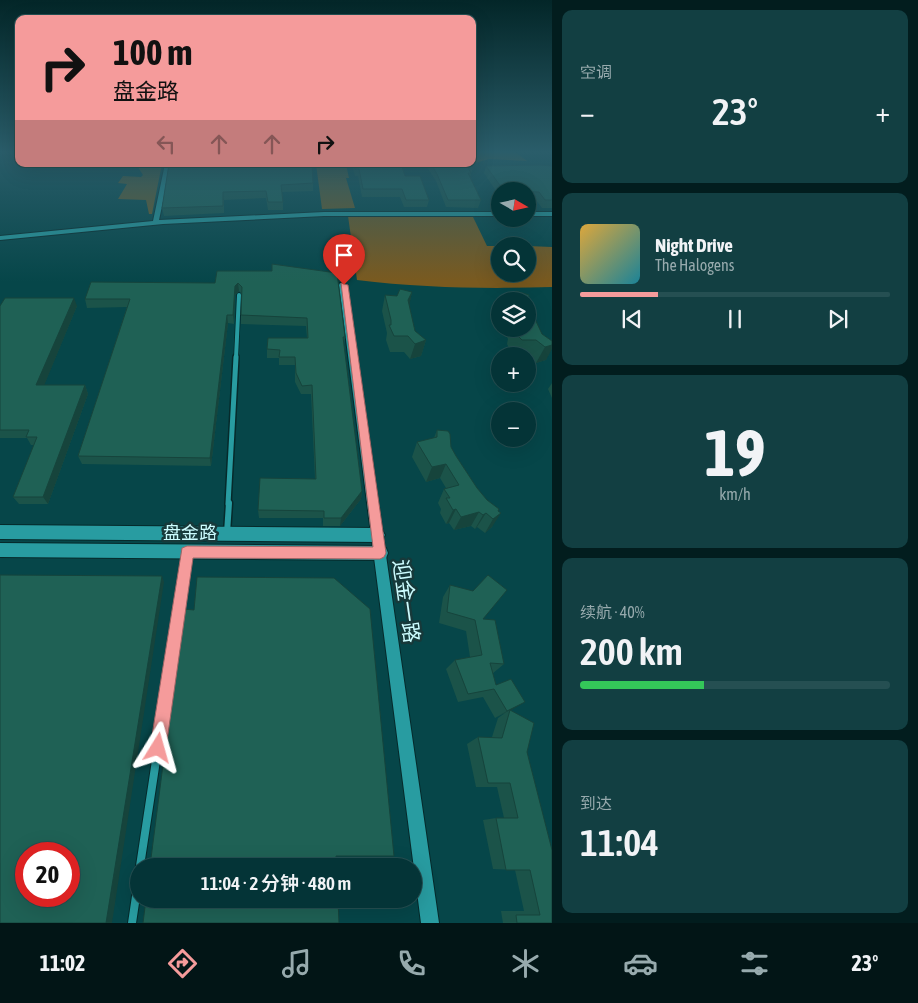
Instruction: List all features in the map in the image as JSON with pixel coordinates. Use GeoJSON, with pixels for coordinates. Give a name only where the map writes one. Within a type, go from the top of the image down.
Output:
{"type":"FeatureCollection","features":[{"type":"Feature","properties":{"kind":"street"},"geometry":{"type":"LineString","coordinates":[[156,222],[162,195]]}},
{"type":"Feature","properties":{"kind":"street"},"geometry":{"type":"LineString","coordinates":[[0,238],[156,222],[324,214],[491,214]]}},
{"type":"Feature","properties":{"kind":"street"},"geometry":{"type":"LineString","coordinates":[[536,214],[552,214]]}},
{"type":"Feature","properties":{"kind":"street","name":"迎金一路"},"geometry":{"type":"LineString","coordinates":[[344,285],[430,923]]}},
{"type":"Feature","properties":{"kind":"street","name":"盘金路"},"geometry":{"type":"LineString","coordinates":[[0,532],[377,535]]}},
{"type":"Feature","properties":{"kind":"street","name":"盘金路"},"geometry":{"type":"LineString","coordinates":[[0,550],[380,553]]}},
{"type":"Feature","properties":{"kind":"lane"},"geometry":{"type":"LineString","coordinates":[[227,534],[239,295]]}},
{"type":"Feature","properties":{"kind":"lane"},"geometry":{"type":"LineString","coordinates":[[141,858],[187,552]]}},
{"type":"Feature","properties":{"kind":"lane"},"geometry":{"type":"LineString","coordinates":[[132,923],[134,908]]}},
{"type":"Feature","properties":{"kind":"shaded area"},"geometry":{"type":"Polygon","coordinates":[[[120,195],[156,195],[152,214],[149,214],[146,200],[118,199],[120,195]]]}},
{"type":"Feature","properties":{"kind":"shaded area"},"geometry":{"type":"Polygon","coordinates":[[[320,195],[351,195],[355,208],[322,209],[320,195]]]}},
{"type":"Feature","properties":{"kind":"shaded area"},"geometry":{"type":"Polygon","coordinates":[[[348,216],[473,217],[487,246],[491,246],[491,282],[536,282],[536,246],[552,247],[552,287],[454,287],[357,280],[348,216]]]}},
{"type":"Feature","properties":{"kind":"building"},"geometry":{"type":"Polygon","coordinates":[[[164,195],[223,195],[223,206],[162,208],[164,195]]]}},
{"type":"Feature","properties":{"kind":"building"},"geometry":{"type":"Polygon","coordinates":[[[267,195],[282,195],[283,202],[268,202],[267,195]]]}},
{"type":"Feature","properties":{"kind":"building"},"geometry":{"type":"Polygon","coordinates":[[[404,195],[427,195],[429,200],[406,200],[404,195]]]}},
{"type":"Feature","properties":{"kind":"building"},"geometry":{"type":"Polygon","coordinates":[[[446,195],[479,195],[481,200],[448,200],[446,195]]]}},
{"type":"Feature","properties":{"kind":"building"},"geometry":{"type":"Polygon","coordinates":[[[541,195],[552,195],[552,200],[545,200],[541,195]]]}},
{"type":"Feature","properties":{"kind":"building"},"geometry":{"type":"Polygon","coordinates":[[[272,264],[337,273],[362,491],[341,518],[324,518],[324,511],[258,510],[260,478],[316,479],[312,385],[302,386],[296,373],[295,357],[279,357],[280,350],[267,349],[268,338],[308,338],[307,318],[241,315],[242,287],[238,283],[235,286],[233,315],[227,315],[210,458],[78,456],[130,299],[85,299],[91,282],[215,283],[217,271],[272,271],[272,264]]]}},
{"type":"Feature","properties":{"kind":"building"},"geometry":{"type":"Polygon","coordinates":[[[400,289],[412,292],[408,300],[415,331],[426,340],[415,344],[408,336],[394,336],[389,325],[391,325],[391,320],[385,295],[397,296],[400,289]]]}},
{"type":"Feature","properties":{"kind":"building"},"geometry":{"type":"Polygon","coordinates":[[[5,298],[74,298],[36,385],[85,385],[43,497],[13,497],[37,437],[26,437],[29,430],[0,430],[0,306],[5,298]]]}},
{"type":"Feature","properties":{"kind":"building"},"geometry":{"type":"Polygon","coordinates":[[[536,321],[542,334],[552,341],[552,345],[545,347],[536,340],[522,340],[519,337],[536,337],[536,321]]]}},
{"type":"Feature","properties":{"kind":"building"},"geometry":{"type":"Polygon","coordinates":[[[437,430],[448,431],[451,447],[456,456],[477,488],[487,500],[499,509],[498,511],[501,513],[493,519],[486,513],[483,515],[479,512],[461,517],[456,509],[453,510],[446,498],[450,498],[444,489],[459,485],[446,464],[432,467],[417,442],[437,437],[437,430]]]}},
{"type":"Feature","properties":{"kind":"building"},"geometry":{"type":"Polygon","coordinates":[[[0,575],[162,576],[106,923],[0,923],[0,575]]]}},
{"type":"Feature","properties":{"kind":"building"},"geometry":{"type":"Polygon","coordinates":[[[488,575],[507,590],[483,619],[495,620],[504,664],[490,663],[496,685],[511,679],[525,702],[507,711],[494,689],[468,694],[455,660],[482,655],[475,620],[447,612],[450,585],[473,591],[488,575]]]}},
{"type":"Feature","properties":{"kind":"building"},"geometry":{"type":"Polygon","coordinates":[[[197,577],[334,578],[370,609],[394,856],[336,856],[336,858],[151,858],[183,609],[194,610],[197,577]]]}},
{"type":"Feature","properties":{"kind":"building"},"geometry":{"type":"Polygon","coordinates":[[[510,710],[534,723],[527,752],[552,850],[552,923],[517,923],[516,915],[540,915],[530,870],[506,870],[496,818],[518,818],[510,783],[488,783],[478,737],[502,738],[510,710]]]}},
{"type":"Feature","properties":{"kind":"building"},"geometry":{"type":"Polygon","coordinates":[[[145,908],[338,908],[339,923],[143,923],[145,908]]]}},
{"type":"Feature","properties":{"kind":"route"},"geometry":{"type":"LineString","coordinates":[[158,748],[187,552],[380,553],[344,285]]}}]}
